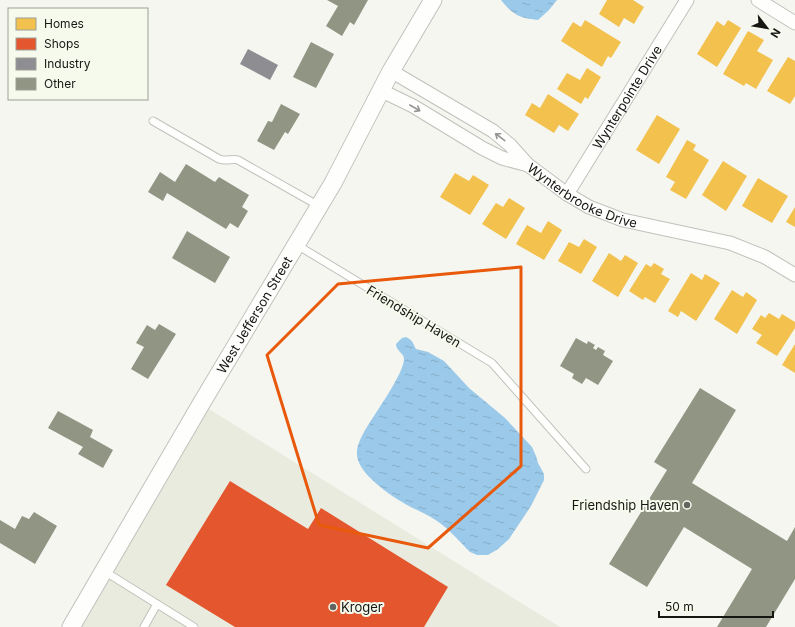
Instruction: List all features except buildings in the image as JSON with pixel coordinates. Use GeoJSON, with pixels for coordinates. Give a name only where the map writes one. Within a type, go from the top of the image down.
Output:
{"type":"FeatureCollection","features":[{"type":"Feature","properties":{"kind":"street","name":"West Jefferson Street"},"geometry":{"type":"LineString","coordinates":[[71,627],[201,404],[334,183],[380,90],[432,0]]}},
{"type":"Feature","properties":{"kind":"street","name":"Wynterpointe Drive"},"geometry":{"type":"LineString","coordinates":[[567,194],[687,0]]}},
{"type":"Feature","properties":{"kind":"street"},"geometry":{"type":"LineString","coordinates":[[758,0],[795,23]]}},
{"type":"Feature","properties":{"kind":"street"},"geometry":{"type":"LineString","coordinates":[[391,71],[493,132],[510,145],[528,165]]}},
{"type":"Feature","properties":{"kind":"street","name":"Wynterbrooke Drive"},"geometry":{"type":"LineString","coordinates":[[380,90],[413,106],[502,158],[528,165],[567,194],[589,207],[623,220],[730,243],[765,257],[795,275]]}},
{"type":"Feature","properties":{"kind":"lane"},"geometry":{"type":"LineString","coordinates":[[153,121],[219,159],[223,161],[232,159],[238,160],[320,206]]}},
{"type":"Feature","properties":{"kind":"lane","name":"Friendship Haven"},"geometry":{"type":"LineString","coordinates":[[297,245],[492,362],[586,469]]}},
{"type":"Feature","properties":{"kind":"lane"},"geometry":{"type":"LineString","coordinates":[[104,571],[194,627]]}},
{"type":"Feature","properties":{"kind":"lane"},"geometry":{"type":"LineString","coordinates":[[144,627],[158,604]]}},
{"type":"Feature","properties":{"kind":"highlighted area"},"geometry":{"type":"Polygon","coordinates":[[[521,267],[521,466],[428,548],[319,525],[267,355],[338,284],[521,267]]]}},
{"type":"Feature","properties":{"kind":"shaded area"},"geometry":{"type":"Polygon","coordinates":[[[201,404],[560,627],[68,627],[201,404]]]}},
{"type":"Feature","properties":{"kind":"water"},"geometry":{"type":"Polygon","coordinates":[[[501,0],[557,0],[538,20],[517,15],[501,0]]]}},
{"type":"Feature","properties":{"kind":"water"},"geometry":{"type":"Polygon","coordinates":[[[406,337],[411,341],[416,349],[428,352],[444,361],[469,388],[505,418],[532,447],[544,474],[544,480],[531,506],[509,539],[498,549],[488,555],[477,555],[470,552],[441,524],[388,493],[373,481],[361,467],[357,452],[358,444],[403,366],[404,357],[397,348],[396,344],[402,338],[406,337]]]}},
{"type":"Feature","properties":{"kind":"place","name":"Friendship Haven"},"geometry":{"type":"Point","coordinates":[687,505]}},
{"type":"Feature","properties":{"kind":"place","name":"Kroger"},"geometry":{"type":"Point","coordinates":[333,607]}}]}
